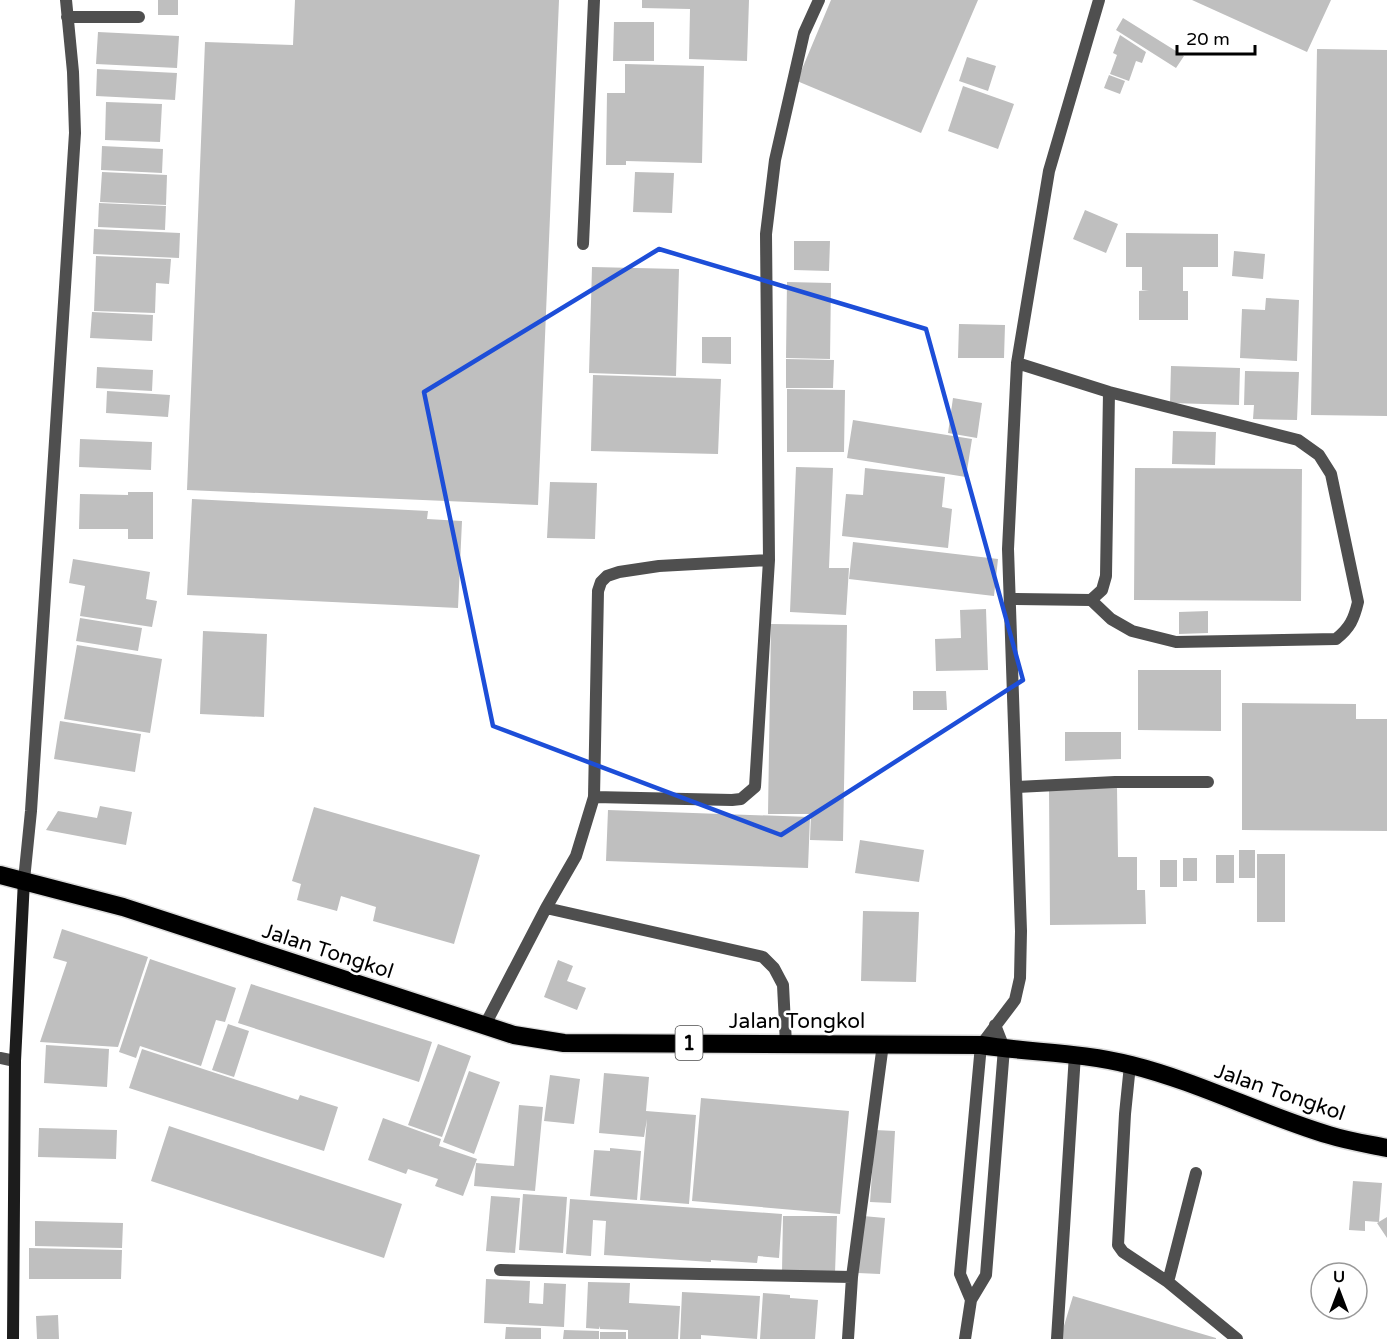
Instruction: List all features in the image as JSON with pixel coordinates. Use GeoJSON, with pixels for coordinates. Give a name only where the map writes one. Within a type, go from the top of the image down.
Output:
{"type":"FeatureCollection","features":[{"type":"Feature","properties":{"kind":"highway","name":"Jalan Tongkol"},"geometry":{"type":"LineString","coordinates":[[0,875],[123,907],[514,1035],[564,1043],[981,1045],[1075,1054],[1179,1078],[1225,1098],[1330,1135],[1387,1148]]}},
{"type":"Feature","properties":{"kind":"main road"},"geometry":{"type":"LineString","coordinates":[[13,1339],[15,1061],[24,880]]}},
{"type":"Feature","properties":{"kind":"street"},"geometry":{"type":"LineString","coordinates":[[24,880],[32,799],[75,134],[73,72],[66,0]]}},
{"type":"Feature","properties":{"kind":"street"},"geometry":{"type":"LineString","coordinates":[[584,244],[594,0]]}},
{"type":"Feature","properties":{"kind":"street"},"geometry":{"type":"LineString","coordinates":[[594,796],[732,801],[741,799],[755,787],[769,560],[766,234],[775,160],[804,33],[819,0]]}},
{"type":"Feature","properties":{"kind":"street"},"geometry":{"type":"LineString","coordinates":[[971,1300],[960,1274],[981,1045],[1015,1000],[1020,978],[1017,787],[1008,549],[1017,363],[1049,171],[1099,0]]}},
{"type":"Feature","properties":{"kind":"street"},"geometry":{"type":"LineString","coordinates":[[67,17],[139,17]]}},
{"type":"Feature","properties":{"kind":"street"},"geometry":{"type":"LineString","coordinates":[[1011,599],[1091,600],[1111,619],[1132,631],[1176,642],[1336,639],[1348,630],[1355,618],[1358,602],[1331,474],[1319,455],[1298,440],[1109,392],[1017,363]]}},
{"type":"Feature","properties":{"kind":"street"},"geometry":{"type":"LineString","coordinates":[[1091,600],[1102,590],[1106,576],[1109,392]]}},
{"type":"Feature","properties":{"kind":"street"},"geometry":{"type":"LineString","coordinates":[[484,1027],[576,856],[594,796],[598,591],[601,582],[607,576],[619,572],[659,566],[769,560]]}},
{"type":"Feature","properties":{"kind":"street"},"geometry":{"type":"LineString","coordinates":[[1017,787],[1115,782],[1208,782]]}},
{"type":"Feature","properties":{"kind":"street"},"geometry":{"type":"LineString","coordinates":[[546,908],[763,957],[774,968],[783,985],[786,1044]]}},
{"type":"Feature","properties":{"kind":"street"},"geometry":{"type":"LineString","coordinates":[[965,1339],[971,1300],[986,1275],[1004,1048],[995,1024]]}},
{"type":"Feature","properties":{"kind":"street"},"geometry":{"type":"LineString","coordinates":[[848,1339],[852,1277],[883,1044]]}},
{"type":"Feature","properties":{"kind":"street"},"geometry":{"type":"LineString","coordinates":[[1057,1339],[1075,1054]]}},
{"type":"Feature","properties":{"kind":"street"},"geometry":{"type":"LineString","coordinates":[[0,1058],[15,1061]]}},
{"type":"Feature","properties":{"kind":"street"},"geometry":{"type":"LineString","coordinates":[[1130,1065],[1124,1125],[1118,1245],[1123,1252],[1168,1282],[1237,1339]]}},
{"type":"Feature","properties":{"kind":"street"},"geometry":{"type":"LineString","coordinates":[[1168,1282],[1196,1173]]}},
{"type":"Feature","properties":{"kind":"street"},"geometry":{"type":"LineString","coordinates":[[500,1270],[852,1277]]}},
{"type":"Feature","properties":{"kind":"highlighted area"},"geometry":{"type":"Polygon","coordinates":[[[659,249],[926,329],[1023,680],[781,835],[493,726],[424,392],[659,249]]]}},
{"type":"Feature","properties":{"kind":"building"},"geometry":{"type":"Polygon","coordinates":[[[158,0],[178,0],[178,15],[158,15],[158,0]]]}},
{"type":"Feature","properties":{"kind":"building"},"geometry":{"type":"Polygon","coordinates":[[[295,0],[559,0],[538,505],[187,490],[205,42],[293,45],[295,0]]]}},
{"type":"Feature","properties":{"kind":"building"},"geometry":{"type":"Polygon","coordinates":[[[642,0],[749,0],[747,61],[689,59],[690,9],[642,8],[642,0]]]}},
{"type":"Feature","properties":{"kind":"building"},"geometry":{"type":"Polygon","coordinates":[[[831,0],[978,0],[921,133],[797,81],[831,0]]]}},
{"type":"Feature","properties":{"kind":"building"},"geometry":{"type":"Polygon","coordinates":[[[1192,0],[1331,0],[1307,52],[1192,0]]]}},
{"type":"Feature","properties":{"kind":"building"},"geometry":{"type":"Polygon","coordinates":[[[1123,18],[1184,56],[1176,68],[1116,30],[1123,18]]]}},
{"type":"Feature","properties":{"kind":"building"},"geometry":{"type":"Polygon","coordinates":[[[614,22],[654,22],[654,61],[613,61],[614,22]]]}},
{"type":"Feature","properties":{"kind":"building"},"geometry":{"type":"Polygon","coordinates":[[[98,32],[179,36],[177,68],[96,64],[98,32]]]}},
{"type":"Feature","properties":{"kind":"building"},"geometry":{"type":"Polygon","coordinates":[[[1120,35],[1146,52],[1142,63],[1136,61],[1129,81],[1110,74],[1117,55],[1113,53],[1120,35]]]}},
{"type":"Feature","properties":{"kind":"building"},"geometry":{"type":"Polygon","coordinates":[[[1317,49],[1387,50],[1387,416],[1311,415],[1317,49]]]}},
{"type":"Feature","properties":{"kind":"building"},"geometry":{"type":"Polygon","coordinates":[[[967,57],[996,66],[988,91],[959,81],[967,57]]]}},
{"type":"Feature","properties":{"kind":"building"},"geometry":{"type":"Polygon","coordinates":[[[625,64],[704,66],[702,163],[626,161],[626,165],[606,165],[607,93],[625,93],[625,64]]]}},
{"type":"Feature","properties":{"kind":"building"},"geometry":{"type":"Polygon","coordinates":[[[97,69],[177,73],[175,100],[96,96],[97,69]]]}},
{"type":"Feature","properties":{"kind":"building"},"geometry":{"type":"Polygon","coordinates":[[[1109,75],[1125,81],[1120,94],[1104,88],[1109,75]]]}},
{"type":"Feature","properties":{"kind":"building"},"geometry":{"type":"Polygon","coordinates":[[[963,86],[1014,104],[998,149],[948,131],[963,86]]]}},
{"type":"Feature","properties":{"kind":"building"},"geometry":{"type":"Polygon","coordinates":[[[106,102],[162,104],[160,142],[105,140],[106,102]]]}},
{"type":"Feature","properties":{"kind":"building"},"geometry":{"type":"Polygon","coordinates":[[[102,146],[163,149],[162,173],[101,170],[102,146]]]}},
{"type":"Feature","properties":{"kind":"building"},"geometry":{"type":"Polygon","coordinates":[[[102,172],[167,175],[166,205],[100,202],[102,172]]]}},
{"type":"Feature","properties":{"kind":"building"},"geometry":{"type":"Polygon","coordinates":[[[635,172],[674,173],[672,213],[633,212],[635,172]]]}},
{"type":"Feature","properties":{"kind":"building"},"geometry":{"type":"Polygon","coordinates":[[[99,203],[166,206],[165,230],[98,227],[99,203]]]}},
{"type":"Feature","properties":{"kind":"building"},"geometry":{"type":"Polygon","coordinates":[[[1085,210],[1118,224],[1106,253],[1073,239],[1085,210]]]}},
{"type":"Feature","properties":{"kind":"building"},"geometry":{"type":"Polygon","coordinates":[[[94,229],[180,233],[179,258],[93,254],[94,229]]]}},
{"type":"Feature","properties":{"kind":"building"},"geometry":{"type":"Polygon","coordinates":[[[1126,233],[1218,234],[1218,267],[1183,267],[1183,291],[1188,291],[1188,320],[1139,320],[1139,291],[1149,290],[1142,290],[1142,267],[1126,267],[1126,233]]]}},
{"type":"Feature","properties":{"kind":"building"},"geometry":{"type":"Polygon","coordinates":[[[794,241],[830,241],[829,271],[794,270],[794,241]]]}},
{"type":"Feature","properties":{"kind":"building"},"geometry":{"type":"Polygon","coordinates":[[[1234,251],[1265,254],[1263,279],[1232,276],[1234,251]]]}},
{"type":"Feature","properties":{"kind":"building"},"geometry":{"type":"Polygon","coordinates":[[[96,256],[171,259],[169,284],[156,283],[155,313],[94,311],[96,256]]]}},
{"type":"Feature","properties":{"kind":"building"},"geometry":{"type":"Polygon","coordinates":[[[592,267],[679,269],[676,376],[589,373],[592,267]]]}},
{"type":"Feature","properties":{"kind":"building"},"geometry":{"type":"Polygon","coordinates":[[[787,282],[831,283],[830,359],[786,358],[787,282]]]}},
{"type":"Feature","properties":{"kind":"building"},"geometry":{"type":"Polygon","coordinates":[[[1266,298],[1299,300],[1297,361],[1240,358],[1242,309],[1265,310],[1266,298]]]}},
{"type":"Feature","properties":{"kind":"building"},"geometry":{"type":"Polygon","coordinates":[[[92,312],[153,315],[152,341],[90,338],[92,312]]]}},
{"type":"Feature","properties":{"kind":"building"},"geometry":{"type":"Polygon","coordinates":[[[959,324],[1005,325],[1004,358],[958,358],[959,324]]]}},
{"type":"Feature","properties":{"kind":"building"},"geometry":{"type":"Polygon","coordinates":[[[702,337],[731,337],[731,364],[702,363],[702,337]]]}},
{"type":"Feature","properties":{"kind":"building"},"geometry":{"type":"Polygon","coordinates":[[[786,359],[834,360],[833,388],[786,388],[786,359]]]}},
{"type":"Feature","properties":{"kind":"building"},"geometry":{"type":"Polygon","coordinates":[[[1171,366],[1240,368],[1239,405],[1170,403],[1171,366]]]}},
{"type":"Feature","properties":{"kind":"building"},"geometry":{"type":"Polygon","coordinates":[[[97,367],[153,370],[152,391],[96,388],[97,367]]]}},
{"type":"Feature","properties":{"kind":"building"},"geometry":{"type":"Polygon","coordinates":[[[1245,371],[1299,372],[1297,420],[1253,419],[1254,405],[1244,405],[1245,371]]]}},
{"type":"Feature","properties":{"kind":"building"},"geometry":{"type":"Polygon","coordinates":[[[593,375],[721,379],[718,454],[591,451],[593,375]]]}},
{"type":"Feature","properties":{"kind":"building"},"geometry":{"type":"Polygon","coordinates":[[[787,389],[845,390],[844,452],[787,452],[787,389]]]}},
{"type":"Feature","properties":{"kind":"building"},"geometry":{"type":"Polygon","coordinates":[[[107,391],[170,395],[168,417],[106,413],[107,391]]]}},
{"type":"Feature","properties":{"kind":"building"},"geometry":{"type":"Polygon","coordinates":[[[953,398],[982,403],[977,438],[948,433],[953,398]]]}},
{"type":"Feature","properties":{"kind":"building"},"geometry":{"type":"Polygon","coordinates":[[[853,420],[972,439],[966,477],[847,458],[853,420]]]}},
{"type":"Feature","properties":{"kind":"building"},"geometry":{"type":"Polygon","coordinates":[[[1173,431],[1216,432],[1215,465],[1172,464],[1173,431]]]}},
{"type":"Feature","properties":{"kind":"building"},"geometry":{"type":"Polygon","coordinates":[[[80,439],[152,442],[151,470],[79,467],[80,439]]]}},
{"type":"Feature","properties":{"kind":"building"},"geometry":{"type":"Polygon","coordinates":[[[796,467],[833,468],[829,568],[849,568],[846,615],[790,612],[796,467]]]}},
{"type":"Feature","properties":{"kind":"building"},"geometry":{"type":"Polygon","coordinates":[[[865,468],[945,477],[942,507],[952,509],[948,548],[842,536],[846,494],[863,495],[865,468]]]}},
{"type":"Feature","properties":{"kind":"building"},"geometry":{"type":"Polygon","coordinates":[[[1135,468],[1302,469],[1301,601],[1134,600],[1135,468]]]}},
{"type":"Feature","properties":{"kind":"building"},"geometry":{"type":"Polygon","coordinates":[[[550,482],[597,483],[595,539],[547,538],[550,482]]]}},
{"type":"Feature","properties":{"kind":"building"},"geometry":{"type":"Polygon","coordinates":[[[128,492],[153,492],[153,539],[128,539],[128,529],[79,529],[80,494],[128,495],[128,492]]]}},
{"type":"Feature","properties":{"kind":"building"},"geometry":{"type":"Polygon","coordinates":[[[192,499],[428,511],[427,519],[462,521],[458,608],[187,595],[192,499]]]}},
{"type":"Feature","properties":{"kind":"building"},"geometry":{"type":"Polygon","coordinates":[[[853,542],[998,559],[994,596],[849,579],[853,542]]]}},
{"type":"Feature","properties":{"kind":"building"},"geometry":{"type":"Polygon","coordinates":[[[73,559],[150,572],[146,599],[157,601],[152,627],[80,616],[85,586],[69,583],[73,559]]]}},
{"type":"Feature","properties":{"kind":"building"},"geometry":{"type":"Polygon","coordinates":[[[986,609],[988,670],[936,671],[935,639],[961,638],[960,610],[986,609]]]}},
{"type":"Feature","properties":{"kind":"building"},"geometry":{"type":"Polygon","coordinates":[[[1208,611],[1208,633],[1179,634],[1179,612],[1208,611]]]}},
{"type":"Feature","properties":{"kind":"building"},"geometry":{"type":"Polygon","coordinates":[[[80,618],[142,628],[138,651],[76,641],[80,618]]]}},
{"type":"Feature","properties":{"kind":"building"},"geometry":{"type":"Polygon","coordinates":[[[771,624],[847,625],[843,841],[810,840],[811,814],[768,814],[771,624]]]}},
{"type":"Feature","properties":{"kind":"building"},"geometry":{"type":"Polygon","coordinates":[[[203,631],[267,634],[264,717],[200,714],[203,631]]]}},
{"type":"Feature","properties":{"kind":"building"},"geometry":{"type":"Polygon","coordinates":[[[77,645],[162,659],[150,733],[64,719],[77,645]]]}},
{"type":"Feature","properties":{"kind":"building"},"geometry":{"type":"Polygon","coordinates":[[[1138,670],[1221,670],[1221,731],[1138,730],[1138,670]]]}},
{"type":"Feature","properties":{"kind":"building"},"geometry":{"type":"Polygon","coordinates":[[[913,691],[946,691],[947,710],[913,710],[913,691]]]}},
{"type":"Feature","properties":{"kind":"building"},"geometry":{"type":"Polygon","coordinates":[[[1242,703],[1356,704],[1356,719],[1387,719],[1387,831],[1242,830],[1242,703]]]}},
{"type":"Feature","properties":{"kind":"building"},"geometry":{"type":"Polygon","coordinates":[[[60,721],[141,734],[135,772],[54,759],[60,721]]]}},
{"type":"Feature","properties":{"kind":"building"},"geometry":{"type":"Polygon","coordinates":[[[1065,732],[1121,732],[1121,759],[1065,761],[1065,732]]]}},
{"type":"Feature","properties":{"kind":"building"},"geometry":{"type":"Polygon","coordinates":[[[1117,787],[1118,857],[1137,857],[1137,890],[1145,890],[1146,924],[1050,925],[1049,788],[1117,787]]]}},
{"type":"Feature","properties":{"kind":"building"},"geometry":{"type":"Polygon","coordinates":[[[100,806],[132,812],[126,845],[46,830],[58,811],[97,818],[100,806]]]}},
{"type":"Feature","properties":{"kind":"building"},"geometry":{"type":"Polygon","coordinates":[[[314,807],[480,855],[454,944],[373,921],[376,907],[341,896],[337,911],[297,900],[301,884],[292,881],[314,807]]]}},
{"type":"Feature","properties":{"kind":"building"},"geometry":{"type":"Polygon","coordinates":[[[608,810],[810,817],[808,868],[606,861],[608,810]]]}},
{"type":"Feature","properties":{"kind":"building"},"geometry":{"type":"Polygon","coordinates":[[[860,840],[924,850],[919,882],[855,873],[860,840]]]}},
{"type":"Feature","properties":{"kind":"building"},"geometry":{"type":"Polygon","coordinates":[[[1239,850],[1255,850],[1255,878],[1239,878],[1239,850]]]}},
{"type":"Feature","properties":{"kind":"building"},"geometry":{"type":"Polygon","coordinates":[[[1257,854],[1285,854],[1285,922],[1257,922],[1257,854]]]}},
{"type":"Feature","properties":{"kind":"building"},"geometry":{"type":"Polygon","coordinates":[[[1216,855],[1234,855],[1234,883],[1216,883],[1216,855]]]}},
{"type":"Feature","properties":{"kind":"building"},"geometry":{"type":"Polygon","coordinates":[[[1183,858],[1197,858],[1197,881],[1183,881],[1183,858]]]}},
{"type":"Feature","properties":{"kind":"building"},"geometry":{"type":"Polygon","coordinates":[[[1160,860],[1177,860],[1177,887],[1160,887],[1160,860]]]}},
{"type":"Feature","properties":{"kind":"building"},"geometry":{"type":"Polygon","coordinates":[[[863,911],[919,912],[916,982],[861,981],[863,911]]]}},
{"type":"Feature","properties":{"kind":"building"},"geometry":{"type":"Polygon","coordinates":[[[62,929],[148,957],[118,1047],[40,1042],[67,962],[53,958],[62,929]]]}},
{"type":"Feature","properties":{"kind":"building"},"geometry":{"type":"Polygon","coordinates":[[[150,959],[236,988],[225,1022],[216,1020],[201,1066],[140,1046],[136,1058],[119,1052],[150,959]]]}},
{"type":"Feature","properties":{"kind":"building"},"geometry":{"type":"Polygon","coordinates":[[[558,960],[573,966],[567,981],[586,988],[577,1010],[544,997],[558,960]]]}},
{"type":"Feature","properties":{"kind":"building"},"geometry":{"type":"Polygon","coordinates":[[[251,984],[432,1042],[419,1082],[238,1023],[251,984]]]}},
{"type":"Feature","properties":{"kind":"building"},"geometry":{"type":"Polygon","coordinates":[[[228,1024],[249,1031],[234,1077],[212,1070],[228,1024]]]}},
{"type":"Feature","properties":{"kind":"building"},"geometry":{"type":"Polygon","coordinates":[[[438,1044],[471,1056],[442,1137],[408,1125],[438,1044]]]}},
{"type":"Feature","properties":{"kind":"building"},"geometry":{"type":"Polygon","coordinates":[[[46,1045],[109,1049],[107,1087],[44,1083],[46,1045]]]}},
{"type":"Feature","properties":{"kind":"building"},"geometry":{"type":"Polygon","coordinates":[[[142,1049],[298,1100],[300,1095],[338,1107],[324,1151],[129,1088],[142,1049]]]}},
{"type":"Feature","properties":{"kind":"building"},"geometry":{"type":"Polygon","coordinates":[[[469,1071],[500,1082],[474,1154],[443,1142],[469,1071]]]}},
{"type":"Feature","properties":{"kind":"building"},"geometry":{"type":"Polygon","coordinates":[[[604,1073],[649,1077],[646,1111],[696,1115],[689,1204],[640,1200],[647,1119],[644,1137],[599,1133],[604,1073]]]}},
{"type":"Feature","properties":{"kind":"building"},"geometry":{"type":"Polygon","coordinates":[[[550,1075],[580,1079],[574,1124],[544,1121],[550,1075]]]}},
{"type":"Feature","properties":{"kind":"building"},"geometry":{"type":"Polygon","coordinates":[[[701,1098],[849,1111],[840,1214],[692,1201],[701,1098]]]}},
{"type":"Feature","properties":{"kind":"building"},"geometry":{"type":"Polygon","coordinates":[[[519,1105],[543,1107],[535,1191],[474,1186],[476,1163],[514,1166],[519,1105]]]}},
{"type":"Feature","properties":{"kind":"building"},"geometry":{"type":"Polygon","coordinates":[[[383,1118],[441,1139],[439,1146],[477,1159],[463,1196],[435,1186],[438,1179],[408,1169],[406,1174],[368,1160],[383,1118]]]}},
{"type":"Feature","properties":{"kind":"building"},"geometry":{"type":"Polygon","coordinates":[[[169,1126],[402,1204],[384,1258],[151,1181],[169,1126]]]}},
{"type":"Feature","properties":{"kind":"building"},"geometry":{"type":"Polygon","coordinates":[[[39,1128],[117,1130],[116,1159],[38,1157],[39,1128]]]}},
{"type":"Feature","properties":{"kind":"building"},"geometry":{"type":"Polygon","coordinates":[[[875,1130],[895,1131],[891,1203],[870,1202],[875,1130]]]}},
{"type":"Feature","properties":{"kind":"building"},"geometry":{"type":"Polygon","coordinates":[[[610,1148],[641,1151],[637,1200],[590,1196],[594,1150],[610,1151],[610,1148]]]}},
{"type":"Feature","properties":{"kind":"building"},"geometry":{"type":"Polygon","coordinates":[[[1353,1181],[1382,1183],[1379,1222],[1365,1221],[1365,1231],[1349,1230],[1353,1181]]]}},
{"type":"Feature","properties":{"kind":"building"},"geometry":{"type":"Polygon","coordinates":[[[523,1194],[567,1197],[563,1253],[519,1250],[523,1194]]]}},
{"type":"Feature","properties":{"kind":"building"},"geometry":{"type":"Polygon","coordinates":[[[491,1196],[520,1198],[515,1253],[486,1251],[491,1196]]]}},
{"type":"Feature","properties":{"kind":"building"},"geometry":{"type":"Polygon","coordinates":[[[570,1199],[782,1214],[779,1258],[758,1256],[757,1263],[604,1255],[606,1221],[593,1220],[591,1256],[566,1254],[570,1199]]]}},
{"type":"Feature","properties":{"kind":"building"},"geometry":{"type":"Polygon","coordinates":[[[783,1216],[837,1216],[835,1273],[782,1272],[783,1216]]]}},
{"type":"Feature","properties":{"kind":"building"},"geometry":{"type":"Polygon","coordinates":[[[863,1216],[885,1218],[880,1274],[858,1273],[863,1216]]]}},
{"type":"Feature","properties":{"kind":"building"},"geometry":{"type":"Polygon","coordinates":[[[1387,1217],[1387,1238],[1377,1223],[1387,1217]]]}},
{"type":"Feature","properties":{"kind":"building"},"geometry":{"type":"Polygon","coordinates":[[[35,1221],[123,1223],[122,1248],[35,1246],[35,1221]]]}},
{"type":"Feature","properties":{"kind":"building"},"geometry":{"type":"Polygon","coordinates":[[[29,1248],[122,1250],[121,1279],[29,1279],[29,1248]]]}},
{"type":"Feature","properties":{"kind":"building"},"geometry":{"type":"Polygon","coordinates":[[[486,1279],[530,1281],[529,1303],[543,1304],[544,1283],[566,1284],[564,1327],[484,1323],[486,1279]]]}},
{"type":"Feature","properties":{"kind":"building"},"geometry":{"type":"Polygon","coordinates":[[[588,1282],[630,1283],[629,1303],[680,1306],[678,1339],[628,1339],[628,1330],[600,1329],[600,1326],[599,1329],[586,1328],[588,1282]]]}},
{"type":"Feature","properties":{"kind":"building"},"geometry":{"type":"Polygon","coordinates":[[[682,1292],[760,1296],[757,1339],[701,1335],[701,1339],[680,1339],[682,1292]]]}},
{"type":"Feature","properties":{"kind":"building"},"geometry":{"type":"Polygon","coordinates":[[[763,1293],[818,1300],[815,1339],[760,1339],[763,1293]]]}},
{"type":"Feature","properties":{"kind":"building"},"geometry":{"type":"Polygon","coordinates":[[[1073,1296],[1216,1338],[1216,1339],[1060,1339],[1073,1296]]]}},
{"type":"Feature","properties":{"kind":"building"},"geometry":{"type":"Polygon","coordinates":[[[58,1315],[59,1339],[37,1339],[36,1316],[58,1315]]]}},
{"type":"Feature","properties":{"kind":"building"},"geometry":{"type":"Polygon","coordinates":[[[506,1327],[541,1328],[541,1339],[505,1339],[506,1327]]]}},
{"type":"Feature","properties":{"kind":"building"},"geometry":{"type":"Polygon","coordinates":[[[564,1330],[599,1331],[599,1339],[563,1339],[564,1330]]]}},
{"type":"Feature","properties":{"kind":"building"},"geometry":{"type":"Polygon","coordinates":[[[600,1332],[626,1332],[626,1339],[600,1339],[600,1332]]]}}]}
